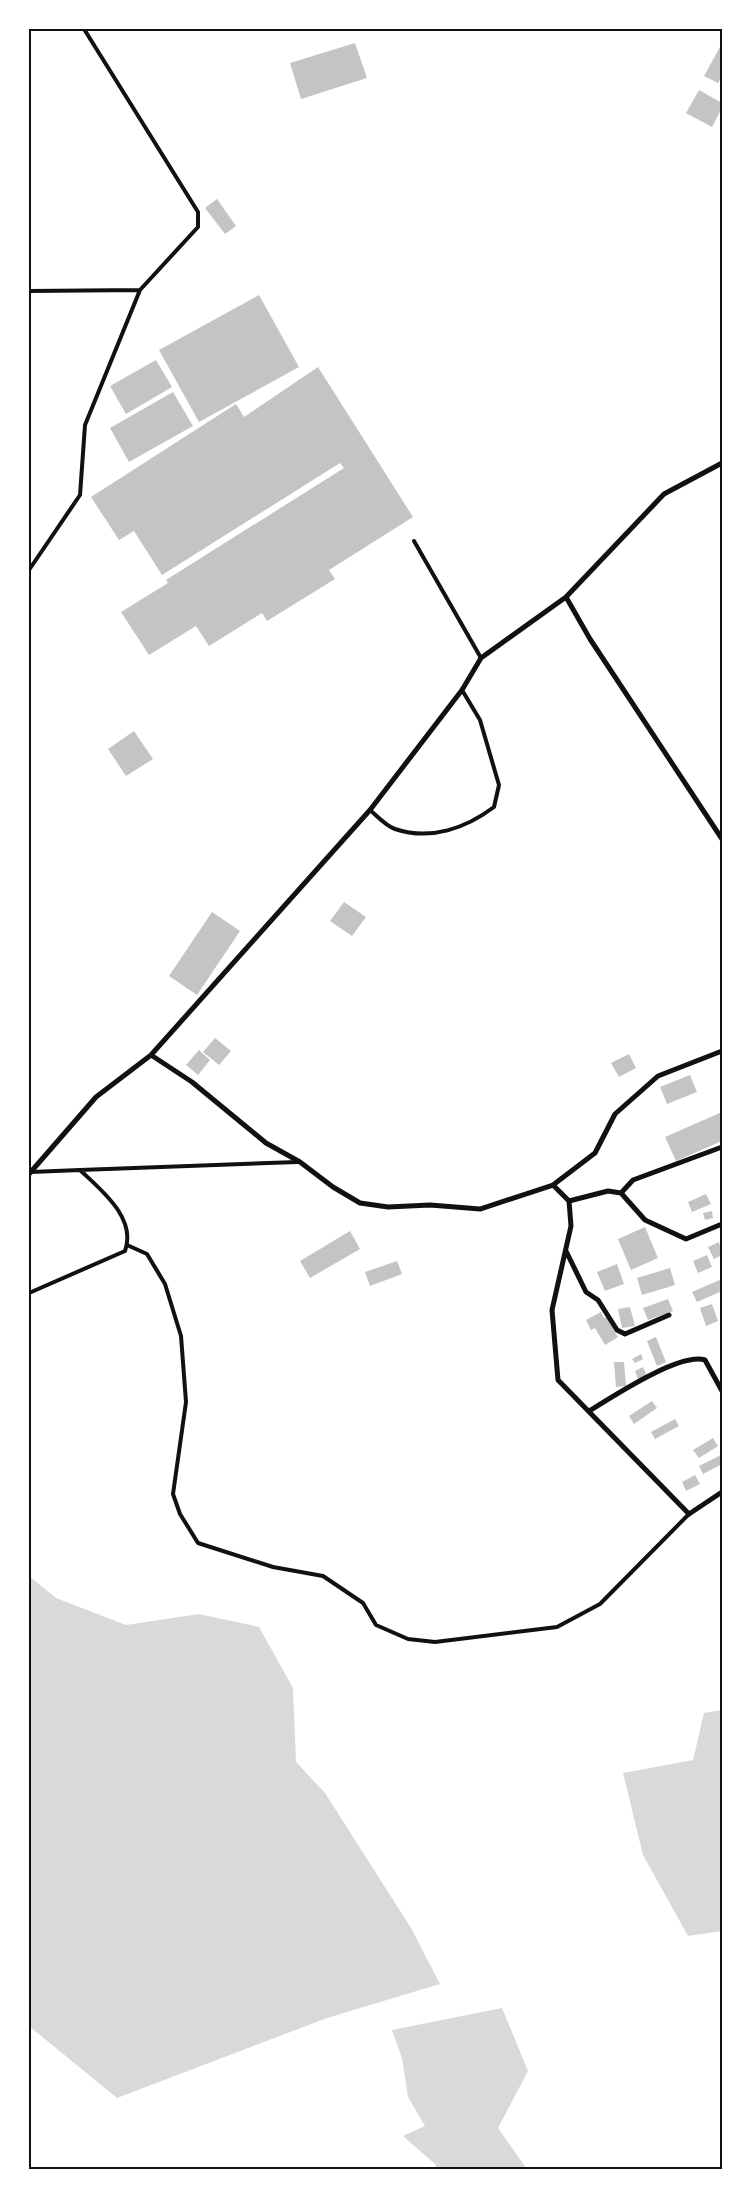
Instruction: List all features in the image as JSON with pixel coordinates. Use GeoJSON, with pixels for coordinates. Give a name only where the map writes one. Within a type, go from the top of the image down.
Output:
{"type":"FeatureCollection","features":[{"type":"Feature","properties":{"kind":"street"},"geometry":{"type":"LineString","coordinates":[[30,1173],[96,1097],[150,1055],[370,810],[462,690],[481,658],[566,597],[664,494],[722,463]]}},
{"type":"Feature","properties":{"kind":"street"},"geometry":{"type":"LineString","coordinates":[[566,597],[590,639],[722,840]]}},
{"type":"Feature","properties":{"kind":"street"},"geometry":{"type":"LineString","coordinates":[[150,1055],[192,1082],[266,1143],[300,1162],[360,1203],[388,1207],[430,1206],[480,1209],[553,1185],[595,1152],[615,1114],[658,1076],[722,1052]]}},
{"type":"Feature","properties":{"kind":"street"},"geometry":{"type":"LineString","coordinates":[[621,1192],[633,1180],[722,1147]]}},
{"type":"Feature","properties":{"kind":"street"},"geometry":{"type":"LineString","coordinates":[[553,1185],[569,1201],[571,1226],[552,1310],[558,1380],[689,1514],[722,1492]]}},
{"type":"Feature","properties":{"kind":"street"},"geometry":{"type":"LineString","coordinates":[[569,1201],[608,1191],[621,1192],[644,1220],[686,1239],[722,1224]]}},
{"type":"Feature","properties":{"kind":"street"},"geometry":{"type":"LineString","coordinates":[[565,1251],[586,1292],[598,1300],[618,1330],[625,1334],[669,1315]]}},
{"type":"Feature","properties":{"kind":"street"},"geometry":{"type":"LineString","coordinates":[[589,1411],[653,1374],[697,1357],[705,1360],[722,1391]]}},
{"type":"Feature","properties":{"kind":"lane"},"geometry":{"type":"LineString","coordinates":[[29,570],[80,495],[84,425],[140,290],[198,227],[198,212],[84,29]]}},
{"type":"Feature","properties":{"kind":"lane"},"geometry":{"type":"LineString","coordinates":[[29,291],[140,290]]}},
{"type":"Feature","properties":{"kind":"lane"},"geometry":{"type":"LineString","coordinates":[[414,541],[481,658]]}},
{"type":"Feature","properties":{"kind":"lane"},"geometry":{"type":"LineString","coordinates":[[370,810],[394,829],[433,834],[473,822],[494,807],[499,785],[480,720],[462,690]]}},
{"type":"Feature","properties":{"kind":"lane"},"geometry":{"type":"LineString","coordinates":[[30,1173],[300,1162]]}},
{"type":"Feature","properties":{"kind":"lane"},"geometry":{"type":"LineString","coordinates":[[29,1293],[125,1251],[127,1245],[126,1226],[114,1204],[80,1170]]}},
{"type":"Feature","properties":{"kind":"lane"},"geometry":{"type":"LineString","coordinates":[[127,1245],[147,1254],[165,1284],[180,1336],[186,1402],[173,1494],[180,1514],[198,1542],[273,1567],[323,1576],[363,1603],[376,1625],[408,1639],[435,1642],[557,1627],[600,1604],[689,1514]]}},
{"type":"Feature","properties":{"kind":"shaded area"},"geometry":{"type":"Polygon","coordinates":[[[29,1576],[56,1598],[126,1625],[199,1614],[259,1627],[293,1688],[296,1762],[325,1793],[411,1928],[440,1984],[327,2018],[117,2098],[29,2026],[29,1576]]]}},
{"type":"Feature","properties":{"kind":"shaded area"},"geometry":{"type":"Polygon","coordinates":[[[722,1710],[722,1931],[688,1936],[643,1855],[623,1773],[693,1760],[704,1713],[722,1710]]]}},
{"type":"Feature","properties":{"kind":"shaded area"},"geometry":{"type":"Polygon","coordinates":[[[502,2008],[528,2071],[498,2128],[527,2169],[436,2169],[436,2165],[403,2136],[425,2126],[408,2097],[402,2058],[392,2030],[502,2008]]]}},
{"type":"Feature","properties":{"kind":"building"},"geometry":{"type":"Polygon","coordinates":[[[355,43],[367,78],[301,99],[290,63],[355,43]]]}},
{"type":"Feature","properties":{"kind":"building"},"geometry":{"type":"Polygon","coordinates":[[[720,47],[722,48],[722,76],[718,83],[704,76],[720,47]]]}},
{"type":"Feature","properties":{"kind":"building"},"geometry":{"type":"Polygon","coordinates":[[[699,90],[722,103],[722,108],[712,127],[686,113],[699,90]]]}},
{"type":"Feature","properties":{"kind":"building"},"geometry":{"type":"Polygon","coordinates":[[[217,199],[236,226],[225,234],[205,208],[217,199]]]}},
{"type":"Feature","properties":{"kind":"building"},"geometry":{"type":"Polygon","coordinates":[[[259,295],[299,367],[199,422],[159,350],[259,295]]]}},
{"type":"Feature","properties":{"kind":"building"},"geometry":{"type":"Polygon","coordinates":[[[156,360],[172,387],[126,414],[110,386],[156,360]]]}},
{"type":"Feature","properties":{"kind":"building"},"geometry":{"type":"Polygon","coordinates":[[[318,367],[413,517],[329,570],[335,579],[267,621],[262,613],[209,646],[196,626],[149,655],[121,612],[168,583],[166,580],[344,468],[340,463],[162,575],[134,531],[119,540],[91,497],[236,404],[244,417],[318,367]]]}},
{"type":"Feature","properties":{"kind":"building"},"geometry":{"type":"Polygon","coordinates":[[[173,392],[193,426],[129,462],[110,428],[173,392]]]}},
{"type":"Feature","properties":{"kind":"building"},"geometry":{"type":"Polygon","coordinates":[[[134,731],[153,759],[126,776],[108,749],[134,731]]]}},
{"type":"Feature","properties":{"kind":"building"},"geometry":{"type":"Polygon","coordinates":[[[344,902],[366,917],[352,936],[330,921],[344,902]]]}},
{"type":"Feature","properties":{"kind":"building"},"geometry":{"type":"Polygon","coordinates":[[[212,912],[240,931],[197,995],[169,976],[212,912]]]}},
{"type":"Feature","properties":{"kind":"building"},"geometry":{"type":"Polygon","coordinates":[[[215,1038],[231,1051],[219,1065],[203,1052],[215,1038]]]}},
{"type":"Feature","properties":{"kind":"building"},"geometry":{"type":"Polygon","coordinates":[[[199,1050],[210,1060],[198,1075],[186,1065],[199,1050]]]}},
{"type":"Feature","properties":{"kind":"building"},"geometry":{"type":"Polygon","coordinates":[[[629,1054],[636,1068],[619,1077],[611,1063],[629,1054]]]}},
{"type":"Feature","properties":{"kind":"building"},"geometry":{"type":"Polygon","coordinates":[[[690,1075],[697,1092],[667,1104],[660,1087],[690,1075]]]}},
{"type":"Feature","properties":{"kind":"building"},"geometry":{"type":"Polygon","coordinates":[[[722,1112],[722,1141],[676,1161],[665,1137],[722,1112]]]}},
{"type":"Feature","properties":{"kind":"building"},"geometry":{"type":"Polygon","coordinates":[[[706,1194],[711,1204],[692,1212],[688,1202],[706,1194]]]}},
{"type":"Feature","properties":{"kind":"building"},"geometry":{"type":"Polygon","coordinates":[[[712,1211],[713,1218],[705,1220],[703,1213],[712,1211]]]}},
{"type":"Feature","properties":{"kind":"building"},"geometry":{"type":"Polygon","coordinates":[[[645,1227],[658,1258],[631,1270],[618,1239],[645,1227]]]}},
{"type":"Feature","properties":{"kind":"building"},"geometry":{"type":"Polygon","coordinates":[[[350,1231],[360,1249],[310,1278],[300,1261],[350,1231]]]}},
{"type":"Feature","properties":{"kind":"building"},"geometry":{"type":"Polygon","coordinates":[[[719,1242],[722,1255],[714,1259],[708,1247],[719,1242]]]}},
{"type":"Feature","properties":{"kind":"building"},"geometry":{"type":"Polygon","coordinates":[[[707,1255],[712,1267],[698,1273],[693,1261],[707,1255]]]}},
{"type":"Feature","properties":{"kind":"building"},"geometry":{"type":"Polygon","coordinates":[[[397,1261],[402,1274],[370,1286],[365,1272],[397,1261]]]}},
{"type":"Feature","properties":{"kind":"building"},"geometry":{"type":"Polygon","coordinates":[[[617,1264],[624,1284],[605,1291],[597,1272],[617,1264]]]}},
{"type":"Feature","properties":{"kind":"building"},"geometry":{"type":"Polygon","coordinates":[[[670,1268],[675,1285],[642,1295],[637,1278],[670,1268]]]}},
{"type":"Feature","properties":{"kind":"building"},"geometry":{"type":"Polygon","coordinates":[[[722,1279],[722,1291],[697,1302],[692,1292],[722,1279]]]}},
{"type":"Feature","properties":{"kind":"building"},"geometry":{"type":"Polygon","coordinates":[[[668,1299],[673,1311],[648,1320],[643,1308],[668,1299]]]}},
{"type":"Feature","properties":{"kind":"building"},"geometry":{"type":"Polygon","coordinates":[[[712,1304],[718,1321],[706,1326],[700,1308],[712,1304]]]}},
{"type":"Feature","properties":{"kind":"building"},"geometry":{"type":"Polygon","coordinates":[[[630,1307],[635,1326],[622,1328],[618,1309],[630,1307]]]}},
{"type":"Feature","properties":{"kind":"building"},"geometry":{"type":"Polygon","coordinates":[[[601,1312],[618,1337],[605,1345],[595,1328],[591,1330],[586,1320],[601,1312]]]}},
{"type":"Feature","properties":{"kind":"building"},"geometry":{"type":"Polygon","coordinates":[[[656,1337],[666,1362],[657,1366],[647,1341],[656,1337]]]}},
{"type":"Feature","properties":{"kind":"building"},"geometry":{"type":"Polygon","coordinates":[[[641,1354],[643,1359],[635,1363],[632,1359],[641,1354]]]}},
{"type":"Feature","properties":{"kind":"building"},"geometry":{"type":"Polygon","coordinates":[[[614,1362],[624,1362],[626,1386],[616,1387],[614,1362]]]}},
{"type":"Feature","properties":{"kind":"building"},"geometry":{"type":"Polygon","coordinates":[[[643,1367],[647,1376],[638,1379],[635,1371],[643,1367]]]}},
{"type":"Feature","properties":{"kind":"building"},"geometry":{"type":"Polygon","coordinates":[[[652,1401],[657,1408],[634,1424],[629,1416],[652,1401]]]}},
{"type":"Feature","properties":{"kind":"building"},"geometry":{"type":"Polygon","coordinates":[[[675,1419],[679,1426],[655,1439],[651,1432],[675,1419]]]}},
{"type":"Feature","properties":{"kind":"building"},"geometry":{"type":"Polygon","coordinates":[[[713,1438],[718,1446],[699,1458],[693,1450],[713,1438]]]}},
{"type":"Feature","properties":{"kind":"building"},"geometry":{"type":"Polygon","coordinates":[[[721,1455],[722,1464],[703,1474],[699,1466],[721,1455]]]}},
{"type":"Feature","properties":{"kind":"building"},"geometry":{"type":"Polygon","coordinates":[[[695,1475],[700,1484],[686,1491],[682,1482],[695,1475]]]}}]}
